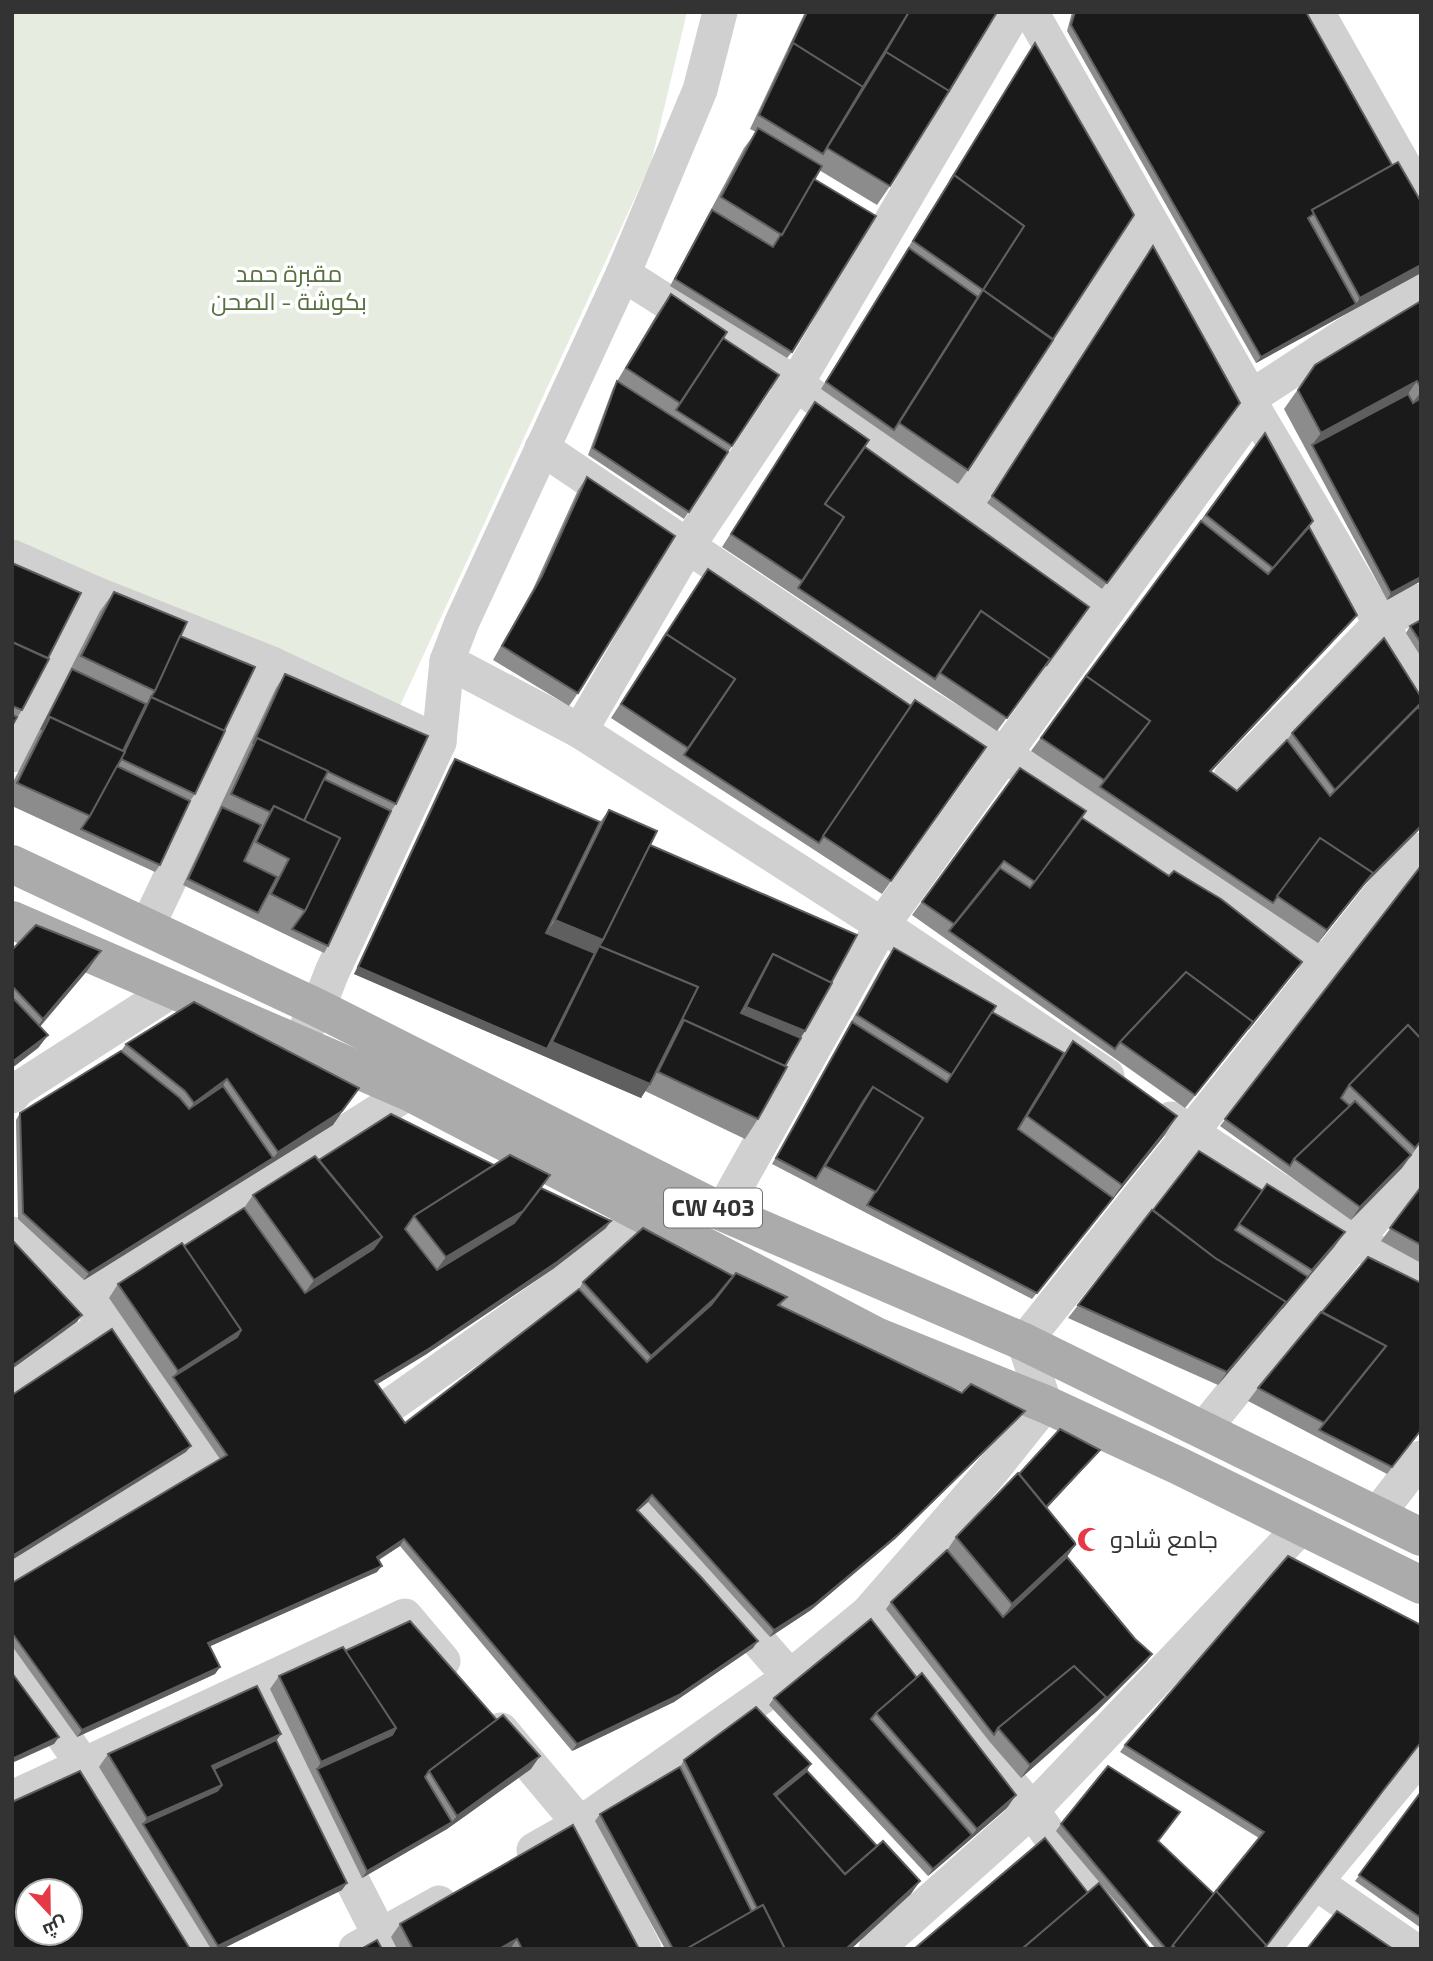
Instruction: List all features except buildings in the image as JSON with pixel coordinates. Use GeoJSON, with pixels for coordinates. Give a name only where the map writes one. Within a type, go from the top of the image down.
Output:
{"type":"FeatureCollection","features":[{"type":"Feature","properties":{"kind":"main road","name":"CW 403"},"geometry":{"type":"LineString","coordinates":[[12,864],[318,1008],[722,1212],[1024,1342],[1421,1537]]}},
{"type":"Feature","properties":{"kind":"main road","name":"CW 403"},"geometry":{"type":"LineString","coordinates":[[12,920],[409,1092],[878,1337],[1045,1404],[1421,1585]]}},
{"type":"Feature","properties":{"kind":"street"},"geometry":{"type":"LineString","coordinates":[[297,1044],[318,1008],[332,972],[439,742],[447,661],[462,622],[623,274],[700,90],[720,12]]}},
{"type":"Feature","properties":{"kind":"street"},"geometry":{"type":"LineString","coordinates":[[580,731],[687,547],[796,384],[1014,12]]}},
{"type":"Feature","properties":{"kind":"street"},"geometry":{"type":"LineString","coordinates":[[1031,12],[1252,403],[1421,691]]}},
{"type":"Feature","properties":{"kind":"street"},"geometry":{"type":"LineString","coordinates":[[1317,12],[1421,196]]}},
{"type":"Feature","properties":{"kind":"street"},"geometry":{"type":"LineString","coordinates":[[965,504],[1148,219]]}},
{"type":"Feature","properties":{"kind":"street"},"geometry":{"type":"LineString","coordinates":[[623,274],[796,384],[965,504],[1107,611]]}},
{"type":"Feature","properties":{"kind":"street"},"geometry":{"type":"LineString","coordinates":[[722,1212],[882,925],[1252,403],[1421,286]]}},
{"type":"Feature","properties":{"kind":"street"},"geometry":{"type":"LineString","coordinates":[[542,448],[919,702],[1005,755],[1324,964]]}},
{"type":"Feature","properties":{"kind":"street"},"geometry":{"type":"LineString","coordinates":[[12,557],[96,594],[272,664],[439,742]]}},
{"type":"Feature","properties":{"kind":"street"},"geometry":{"type":"LineString","coordinates":[[12,755],[96,594]]}},
{"type":"Feature","properties":{"kind":"street"},"geometry":{"type":"LineString","coordinates":[[1231,777],[1381,623],[1421,601]]}},
{"type":"Feature","properties":{"kind":"street"},"geometry":{"type":"LineString","coordinates":[[447,661],[580,731],[882,925],[1355,1241],[1421,1276]]}},
{"type":"Feature","properties":{"kind":"street"},"geometry":{"type":"LineString","coordinates":[[147,927],[272,664]]}},
{"type":"Feature","properties":{"kind":"street"},"geometry":{"type":"LineString","coordinates":[[510,1864],[580,1824],[790,1677],[869,1613],[990,1473],[1045,1404],[1024,1342],[1324,964],[1408,861],[1421,850]]}},
{"type":"Feature","properties":{"kind":"street"},"geometry":{"type":"LineString","coordinates":[[12,1096],[18,1089],[174,989]]}},
{"type":"Feature","properties":{"kind":"street"},"geometry":{"type":"LineString","coordinates":[[82,1299],[409,1092]]}},
{"type":"Feature","properties":{"kind":"street"},"geometry":{"type":"LineString","coordinates":[[1203,1430],[1421,1160]]}},
{"type":"Feature","properties":{"kind":"street"},"geometry":{"type":"LineString","coordinates":[[393,1404],[562,1283],[642,1214]]}},
{"type":"Feature","properties":{"kind":"street"},"geometry":{"type":"LineString","coordinates":[[12,1234],[82,1299],[111,1321],[192,1435],[202,1455],[174,1477],[12,1573]]}},
{"type":"Feature","properties":{"kind":"street"},"geometry":{"type":"LineString","coordinates":[[12,1387],[111,1321]]}},
{"type":"Feature","properties":{"kind":"street"},"geometry":{"type":"LineString","coordinates":[[1377,1516],[1421,1458]]}},
{"type":"Feature","properties":{"kind":"street"},"geometry":{"type":"LineString","coordinates":[[648,1515],[790,1677]]}},
{"type":"Feature","properties":{"kind":"street"},"geometry":{"type":"LineString","coordinates":[[881,1947],[1032,1810],[1302,1526]]}},
{"type":"Feature","properties":{"kind":"street"},"geometry":{"type":"LineString","coordinates":[[869,1613],[1032,1810],[1128,1949]]}},
{"type":"Feature","properties":{"kind":"street"},"geometry":{"type":"LineString","coordinates":[[12,1798],[405,1616],[580,1824],[644,1949]]}},
{"type":"Feature","properties":{"kind":"street"},"geometry":{"type":"LineString","coordinates":[[12,1662],[83,1766],[199,1949]]}},
{"type":"Feature","properties":{"kind":"street"},"geometry":{"type":"LineString","coordinates":[[253,1688],[375,1944],[463,1890]]}},
{"type":"Feature","properties":{"kind":"street"},"geometry":{"type":"LineString","coordinates":[[1263,1949],[1421,1755]]}},
{"type":"Feature","properties":{"kind":"street"},"geometry":{"type":"LineString","coordinates":[[1315,1882],[1412,1949]]}},
{"type":"Feature","properties":{"kind":"green space","name":"مقبرة حمد بكوشة - الصحن"},"geometry":{"type":"Polygon","coordinates":[[[12,12],[687,12],[651,163],[399,708],[12,545],[12,12]]]}},
{"type":"Feature","properties":{"kind":"place","name":"جامع شادو"},"geometry":{"type":"Point","coordinates":[1090,1540]}}]}
